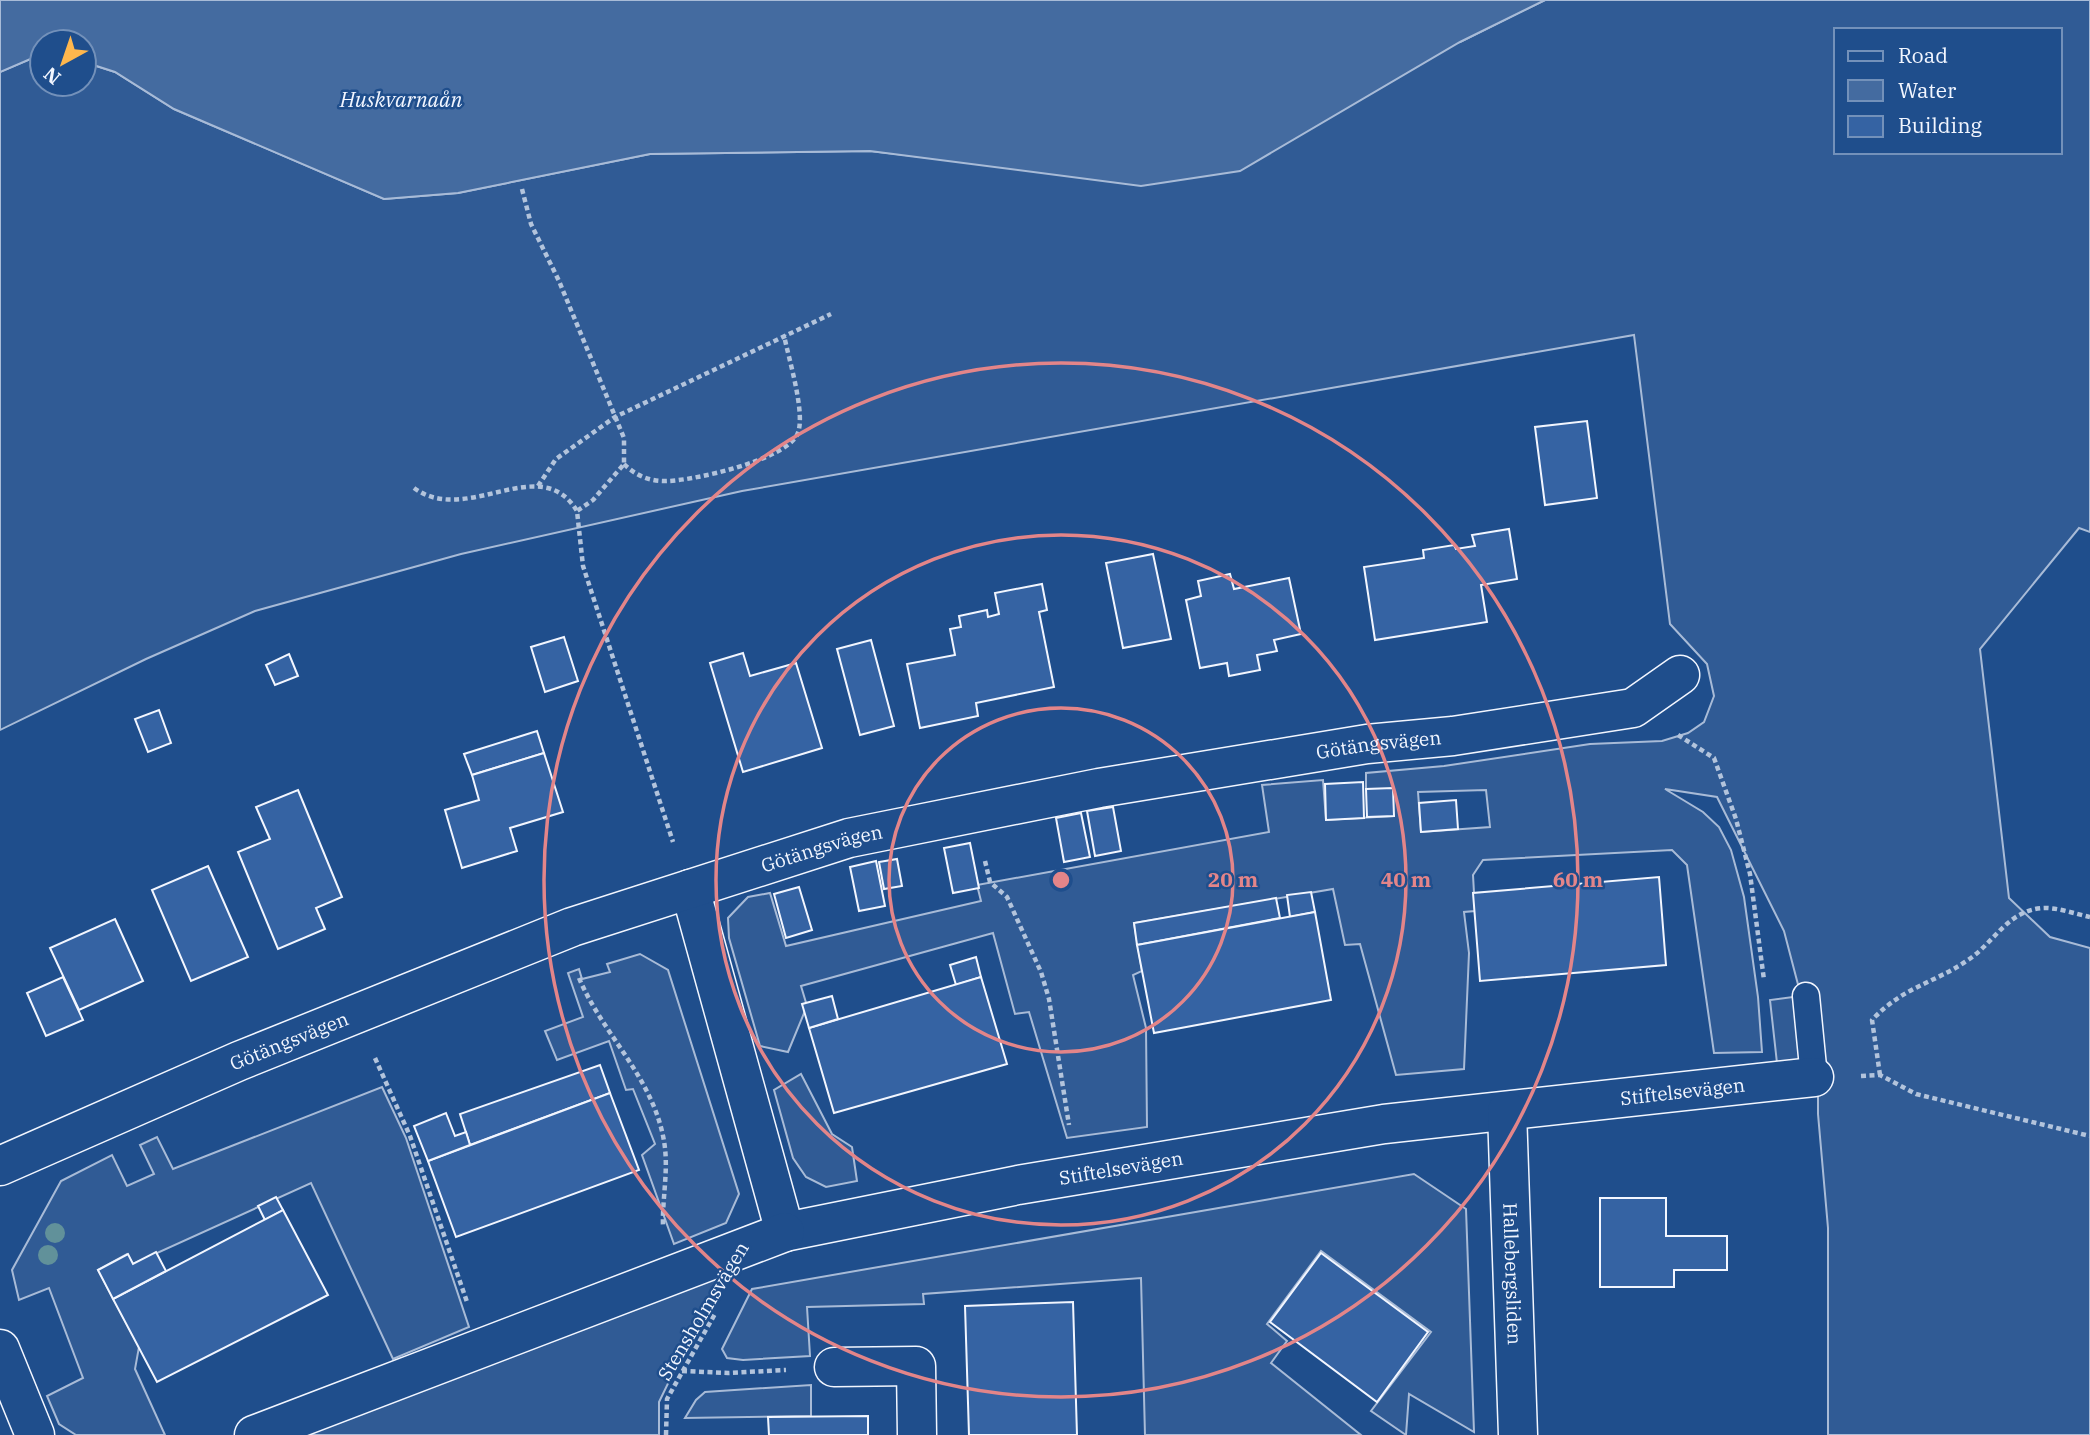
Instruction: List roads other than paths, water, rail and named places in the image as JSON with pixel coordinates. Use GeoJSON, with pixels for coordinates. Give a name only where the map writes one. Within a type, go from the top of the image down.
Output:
{"type":"FeatureCollection","features":[{"type":"Feature","properties":{"kind":"street","name":"Götängsvägen"},"geometry":{"type":"LineString","coordinates":[[0,1166],[355,1013],[562,932],[849,838],[1099,788],[1367,744],[1453,736],[1633,708],[1680,675]]}},
{"type":"Feature","properties":{"kind":"street"},"geometry":{"type":"LineString","coordinates":[[690,889],[785,1232]]}},
{"type":"Feature","properties":{"kind":"street","name":"Stiftelsevägen"},"geometry":{"type":"LineString","coordinates":[[254,1435],[785,1232],[1082,1174],[1384,1124],[1814,1077]]}},
{"type":"Feature","properties":{"kind":"street","name":"Hallebergsliden"},"geometry":{"type":"LineString","coordinates":[[1507,1111],[1518,1435]]}},
{"type":"Feature","properties":{"kind":"street"},"geometry":{"type":"LineString","coordinates":[[0,1349],[35,1435]]}},
{"type":"Feature","properties":{"kind":"street"},"geometry":{"type":"LineString","coordinates":[[834,1367],[916,1366],[917,1435]]}},
{"type":"Feature","properties":{"kind":"lane"},"geometry":{"type":"LineString","coordinates":[[1806,996],[1814,1077]]}},
{"type":"Feature","properties":{"kind":"water","name":"Huskvarnaån"},"geometry":{"type":"Polygon","coordinates":[[[0,0],[1545,0],[1460,42],[1240,171],[1141,186],[870,151],[650,154],[458,193],[384,199],[174,109],[115,72],[98,67],[98,28],[28,28],[28,60],[0,72],[0,0]]]}}]}
